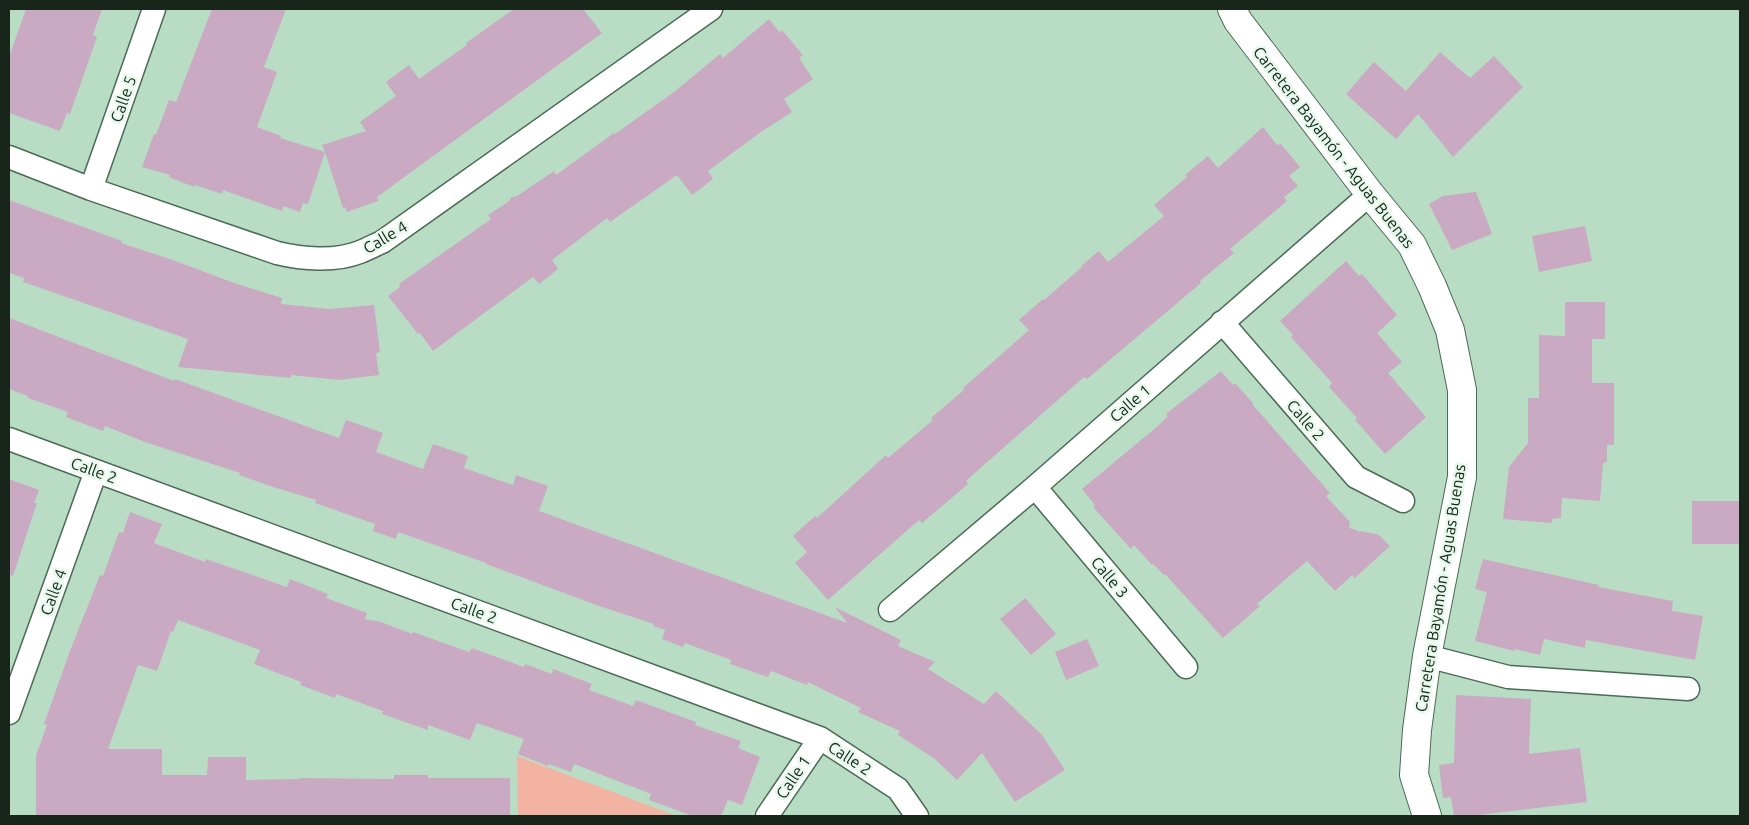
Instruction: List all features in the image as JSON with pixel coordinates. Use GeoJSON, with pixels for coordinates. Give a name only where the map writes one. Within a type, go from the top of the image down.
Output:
{"type":"FeatureCollection","features":[{"type":"Feature","properties":{"kind":"street","name":"Calle 5"},"geometry":{"type":"LineString","coordinates":[[92,189],[154,9]]}},
{"type":"Feature","properties":{"kind":"street","name":"Calle 4"},"geometry":{"type":"LineString","coordinates":[[9,157],[92,189],[291,257],[328,258],[358,253],[382,242],[711,9]]}},
{"type":"Feature","properties":{"kind":"street","name":"Carretera Bayamón - Aguas Buenas"},"geometry":{"type":"LineString","coordinates":[[1232,9],[1238,21],[1370,194],[1412,245],[1432,286],[1450,330],[1462,390],[1462,477],[1427,656],[1418,730],[1414,775],[1427,816]]}},
{"type":"Feature","properties":{"kind":"street","name":"Calle 1"},"geometry":{"type":"LineString","coordinates":[[890,610],[1035,487],[1370,194]]}},
{"type":"Feature","properties":{"kind":"street","name":"Calle 2"},"geometry":{"type":"LineString","coordinates":[[1222,322],[1356,477],[1403,502]]}},
{"type":"Feature","properties":{"kind":"street","name":"Calle 2"},"geometry":{"type":"LineString","coordinates":[[9,439],[820,738],[898,789],[917,816]]}},
{"type":"Feature","properties":{"kind":"street","name":"Calle 4"},"geometry":{"type":"LineString","coordinates":[[9,713],[96,471]]}},
{"type":"Feature","properties":{"kind":"street","name":"Calle 3"},"geometry":{"type":"LineString","coordinates":[[1035,487],[1186,667]]}},
{"type":"Feature","properties":{"kind":"street"},"geometry":{"type":"LineString","coordinates":[[1427,656],[1508,677],[1688,689]]}},
{"type":"Feature","properties":{"kind":"street","name":"Calle 1"},"geometry":{"type":"LineString","coordinates":[[767,816],[820,738]]}},
{"type":"Feature","properties":{"kind":"shaded area"},"geometry":{"type":"Polygon","coordinates":[[[517,756],[677,816],[518,816],[517,756]]]}},
{"type":"Feature","properties":{"kind":"building"},"geometry":{"type":"Polygon","coordinates":[[[26,9],[102,9],[93,35],[97,37],[70,114],[67,113],[60,131],[9,113],[9,57],[26,9]]]}},
{"type":"Feature","properties":{"kind":"building"},"geometry":{"type":"Polygon","coordinates":[[[212,9],[286,9],[264,67],[277,72],[257,127],[281,136],[280,138],[325,152],[308,204],[303,203],[300,212],[283,206],[282,211],[223,190],[222,194],[195,185],[194,187],[169,177],[170,175],[142,167],[169,100],[176,102],[212,9]]]}},
{"type":"Feature","properties":{"kind":"building"},"geometry":{"type":"Polygon","coordinates":[[[514,9],[583,9],[602,33],[377,197],[378,201],[347,212],[345,207],[343,208],[322,145],[366,131],[360,122],[396,96],[386,82],[409,65],[419,79],[514,9]]]}},
{"type":"Feature","properties":{"kind":"building"},"geometry":{"type":"Polygon","coordinates":[[[769,19],[780,33],[782,30],[803,55],[799,58],[813,79],[784,99],[792,112],[708,171],[713,179],[692,195],[677,175],[610,222],[607,218],[552,260],[558,269],[539,284],[533,277],[433,351],[388,296],[400,287],[399,284],[491,219],[488,215],[508,202],[512,197],[517,196],[554,171],[556,175],[674,92],[720,54],[723,58],[769,19]]]}},
{"type":"Feature","properties":{"kind":"building"},"geometry":{"type":"Polygon","coordinates":[[[1440,52],[1470,78],[1494,56],[1523,87],[1453,157],[1418,114],[1396,139],[1346,94],[1374,62],[1406,91],[1440,52]]]}},
{"type":"Feature","properties":{"kind":"building"},"geometry":{"type":"Polygon","coordinates":[[[1263,127],[1277,145],[1281,144],[1300,167],[1289,176],[1298,186],[1284,197],[1287,201],[1230,249],[1234,253],[1200,281],[1201,283],[1087,379],[1084,377],[966,481],[968,484],[922,523],[919,520],[828,600],[795,563],[807,552],[793,536],[815,516],[817,518],[886,455],[888,458],[933,420],[931,418],[1029,330],[1019,320],[1081,266],[1099,251],[1108,262],[1164,216],[1154,205],[1187,177],[1185,175],[1208,156],[1218,168],[1263,127]]]}},
{"type":"Feature","properties":{"kind":"building"},"geometry":{"type":"Polygon","coordinates":[[[1476,192],[1492,234],[1452,250],[1429,204],[1443,196],[1476,192]]]}},
{"type":"Feature","properties":{"kind":"building"},"geometry":{"type":"Polygon","coordinates":[[[9,200],[122,241],[121,243],[282,298],[281,304],[329,309],[374,305],[380,352],[376,353],[379,375],[339,380],[291,375],[291,378],[178,367],[188,339],[23,282],[24,278],[9,273],[9,200]]]}},
{"type":"Feature","properties":{"kind":"building"},"geometry":{"type":"Polygon","coordinates":[[[1585,226],[1592,261],[1539,272],[1532,236],[1585,226]]]}},
{"type":"Feature","properties":{"kind":"building"},"geometry":{"type":"Polygon","coordinates":[[[1346,261],[1359,276],[1362,274],[1397,315],[1377,333],[1402,362],[1388,373],[1426,417],[1385,454],[1355,420],[1357,418],[1329,387],[1332,383],[1291,337],[1293,335],[1280,321],[1346,261]]]}},
{"type":"Feature","properties":{"kind":"building"},"geometry":{"type":"Polygon","coordinates":[[[1565,302],[1605,302],[1605,339],[1592,339],[1592,383],[1614,383],[1614,445],[1607,445],[1607,462],[1603,463],[1600,501],[1562,498],[1561,518],[1552,519],[1552,523],[1503,519],[1509,467],[1528,443],[1528,398],[1539,398],[1539,335],[1565,336],[1565,302]]]}},
{"type":"Feature","properties":{"kind":"building"},"geometry":{"type":"Polygon","coordinates":[[[9,318],[174,381],[175,379],[339,438],[346,420],[383,433],[376,452],[423,469],[433,444],[468,456],[464,468],[513,485],[516,475],[548,486],[539,511],[847,623],[835,607],[901,640],[898,646],[935,662],[928,669],[984,704],[996,691],[1042,735],[1065,770],[1015,802],[982,753],[957,780],[935,759],[898,735],[900,731],[858,712],[861,708],[808,682],[807,685],[771,671],[768,677],[730,664],[731,660],[685,643],[683,647],[662,639],[665,630],[653,626],[654,624],[602,607],[398,532],[396,539],[373,531],[375,524],[315,503],[316,500],[270,486],[239,475],[240,473],[145,442],[105,426],[103,431],[66,417],[68,412],[9,389],[9,318]]]}},
{"type":"Feature","properties":{"kind":"building"},"geometry":{"type":"Polygon","coordinates":[[[1221,371],[1253,403],[1330,493],[1326,496],[1350,522],[1349,528],[1359,532],[1379,535],[1390,546],[1355,578],[1352,575],[1335,591],[1307,561],[1257,604],[1260,606],[1223,638],[1165,574],[1152,565],[1134,545],[1131,549],[1093,507],[1095,505],[1082,489],[1159,425],[1168,416],[1166,414],[1221,371]]]}},
{"type":"Feature","properties":{"kind":"building"},"geometry":{"type":"Polygon","coordinates":[[[9,479],[39,490],[34,503],[37,503],[13,576],[9,575],[9,479]]]}},
{"type":"Feature","properties":{"kind":"building"},"geometry":{"type":"Polygon","coordinates":[[[1692,501],[1740,501],[1740,544],[1692,544],[1692,501]]]}},
{"type":"Feature","properties":{"kind":"building"},"geometry":{"type":"Polygon","coordinates":[[[130,512],[162,524],[154,543],[205,562],[206,559],[287,587],[290,579],[328,594],[326,598],[367,613],[365,619],[381,622],[412,634],[413,632],[469,652],[472,648],[524,667],[525,664],[552,674],[553,669],[592,684],[589,690],[633,706],[636,700],[696,722],[695,725],[741,741],[738,748],[760,757],[742,805],[728,800],[721,816],[693,816],[649,800],[651,794],[574,764],[571,772],[549,764],[548,766],[518,754],[524,739],[477,723],[470,740],[428,725],[428,730],[382,714],[383,711],[336,694],[335,698],[300,685],[301,682],[254,664],[260,650],[178,620],[173,632],[171,631],[157,671],[138,665],[108,749],[162,749],[162,775],[207,775],[208,757],[246,757],[246,780],[299,778],[394,779],[394,775],[428,775],[428,778],[510,778],[510,816],[36,816],[36,756],[47,725],[44,724],[100,575],[103,576],[119,532],[123,533],[130,512]]]}},
{"type":"Feature","properties":{"kind":"building"},"geometry":{"type":"Polygon","coordinates":[[[1483,559],[1599,585],[1598,587],[1673,601],[1672,611],[1703,616],[1695,660],[1586,640],[1585,648],[1544,639],[1540,655],[1515,649],[1514,651],[1475,641],[1487,592],[1475,589],[1483,559]]]}},
{"type":"Feature","properties":{"kind":"building"},"geometry":{"type":"Polygon","coordinates":[[[1025,598],[1056,634],[1031,655],[1000,619],[1025,598]]]}},
{"type":"Feature","properties":{"kind":"building"},"geometry":{"type":"Polygon","coordinates":[[[1087,639],[1099,666],[1066,680],[1055,652],[1087,639]]]}},
{"type":"Feature","properties":{"kind":"building"},"geometry":{"type":"Polygon","coordinates":[[[1456,695],[1531,699],[1529,754],[1580,748],[1587,802],[1471,816],[1454,816],[1451,797],[1443,798],[1439,765],[1454,763],[1456,695]]]}}]}
